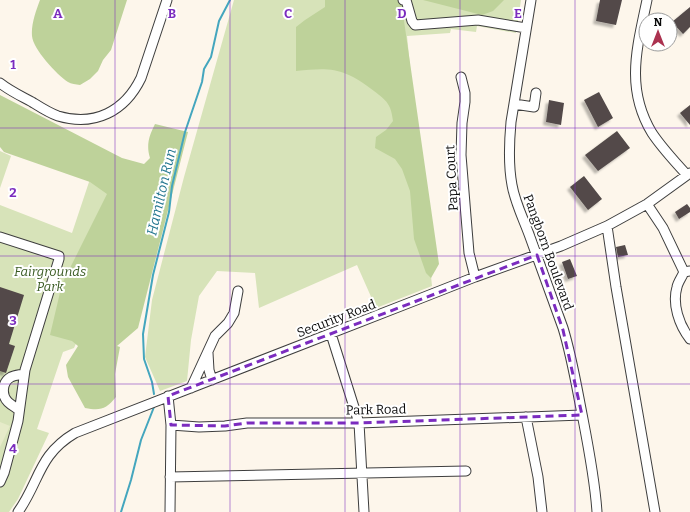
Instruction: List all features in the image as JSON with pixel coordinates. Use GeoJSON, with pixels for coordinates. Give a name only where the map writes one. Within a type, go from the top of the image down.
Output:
{"type":"FeatureCollection","features":[{"type":"Feature","properties":{"kind":"street"},"geometry":{"type":"LineString","coordinates":[[0,83],[57,116],[80,120],[103,116],[114,111],[130,97],[141,78],[167,0]]}},
{"type":"Feature","properties":{"kind":"street"},"geometry":{"type":"LineString","coordinates":[[403,0],[406,0],[412,21],[415,25],[478,20],[526,28]]}},
{"type":"Feature","properties":{"kind":"street","name":"Pangborn Boulevard"},"geometry":{"type":"LineString","coordinates":[[530,0],[509,142],[510,172],[512,187],[563,330],[575,376],[594,482],[597,512]]}},
{"type":"Feature","properties":{"kind":"street"},"geometry":{"type":"LineString","coordinates":[[647,0],[637,53],[636,88],[638,102],[643,116],[653,134],[688,174]]}},
{"type":"Feature","properties":{"kind":"street","name":"Papa Court"},"geometry":{"type":"LineString","coordinates":[[461,78],[465,93],[465,102],[462,123],[461,155],[469,253],[475,277]]}},
{"type":"Feature","properties":{"kind":"street"},"geometry":{"type":"LineString","coordinates":[[533,117],[536,93]]}},
{"type":"Feature","properties":{"kind":"street"},"geometry":{"type":"LineString","coordinates":[[514,104],[534,107]]}},
{"type":"Feature","properties":{"kind":"street","name":"Security Road"},"geometry":{"type":"LineString","coordinates":[[18,512],[24,504],[46,459],[54,448],[63,440],[89,427],[475,277],[537,255],[608,226],[647,204],[688,174]]}},
{"type":"Feature","properties":{"kind":"street"},"geometry":{"type":"LineString","coordinates":[[647,204],[663,228],[687,272],[677,285],[676,302],[677,314],[680,322],[690,338]]}},
{"type":"Feature","properties":{"kind":"street"},"geometry":{"type":"LineString","coordinates":[[608,226],[616,287],[655,512]]}},
{"type":"Feature","properties":{"kind":"street"},"geometry":{"type":"LineString","coordinates":[[0,237],[59,256],[60,259],[24,374],[18,421],[4,473],[0,482]]}},
{"type":"Feature","properties":{"kind":"street"},"geometry":{"type":"LineString","coordinates":[[191,388],[215,336],[234,313],[238,291]]}},
{"type":"Feature","properties":{"kind":"street"},"geometry":{"type":"LineString","coordinates":[[331,334],[359,423],[364,512]]}},
{"type":"Feature","properties":{"kind":"street"},"geometry":{"type":"LineString","coordinates":[[208,350],[209,370],[212,380]]}},
{"type":"Feature","properties":{"kind":"street"},"geometry":{"type":"LineString","coordinates":[[19,410],[8,403],[3,393],[7,380],[24,374]]}},
{"type":"Feature","properties":{"kind":"street"},"geometry":{"type":"LineString","coordinates":[[168,396],[171,425],[170,512]]}},
{"type":"Feature","properties":{"kind":"street","name":"Park Road"},"geometry":{"type":"LineString","coordinates":[[171,425],[199,427],[247,423],[359,423],[582,415]]}},
{"type":"Feature","properties":{"kind":"street"},"geometry":{"type":"LineString","coordinates":[[526,417],[538,477],[542,512]]}},
{"type":"Feature","properties":{"kind":"street"},"geometry":{"type":"LineString","coordinates":[[170,477],[466,471]]}},
{"type":"Feature","properties":{"kind":"highlighted area"},"geometry":{"type":"Polygon","coordinates":[[[537,255],[563,330],[582,415],[359,423],[247,423],[225,426],[171,425],[168,396],[537,255]]]}},
{"type":"Feature","properties":{"kind":"green space"},"geometry":{"type":"Polygon","coordinates":[[[40,0],[127,0],[111,50],[103,60],[98,71],[90,79],[80,85],[69,83],[63,79],[36,48],[32,36],[32,27],[40,0]]]}},
{"type":"Feature","properties":{"kind":"green space"},"geometry":{"type":"Polygon","coordinates":[[[234,0],[521,0],[516,33],[477,26],[476,32],[451,29],[450,33],[407,36],[432,286],[376,308],[357,265],[259,308],[255,273],[217,271],[199,296],[191,340],[187,381],[160,391],[145,357],[152,300],[184,177],[234,0]]]}},
{"type":"Feature","properties":{"kind":"green space"},"geometry":{"type":"Polygon","coordinates":[[[325,0],[401,0],[439,264],[431,278],[426,273],[414,239],[410,191],[402,169],[395,159],[375,148],[376,137],[386,130],[393,121],[388,103],[364,83],[346,74],[337,71],[319,69],[296,71],[296,27],[325,7],[325,0]]]}},
{"type":"Feature","properties":{"kind":"green space"},"geometry":{"type":"Polygon","coordinates":[[[423,0],[504,0],[493,11],[482,15],[423,0]]]}},
{"type":"Feature","properties":{"kind":"green space"},"geometry":{"type":"Polygon","coordinates":[[[0,95],[122,158],[144,164],[150,158],[148,149],[149,141],[155,124],[188,132],[138,328],[117,346],[120,347],[115,374],[116,397],[106,407],[99,409],[85,408],[68,377],[66,365],[78,346],[72,341],[50,335],[62,284],[107,194],[90,182],[4,152],[0,147],[0,95]]]}},
{"type":"Feature","properties":{"kind":"green space"},"geometry":{"type":"Polygon","coordinates":[[[0,151],[11,156],[0,188],[0,151]]]}},
{"type":"Feature","properties":{"kind":"green space","name":"Fairgrounds Park"},"geometry":{"type":"Polygon","coordinates":[[[94,167],[146,187],[74,348],[63,352],[37,429],[49,433],[18,499],[9,512],[0,512],[0,205],[72,233],[94,167]]]}},
{"type":"Feature","properties":{"kind":"green space"},"geometry":{"type":"Polygon","coordinates":[[[0,422],[10,426],[0,447],[0,422]]]}},
{"type":"Feature","properties":{"kind":"building"},"geometry":{"type":"Polygon","coordinates":[[[600,0],[622,0],[616,25],[596,21],[600,0]]]}},
{"type":"Feature","properties":{"kind":"building"},"geometry":{"type":"Polygon","coordinates":[[[690,7],[690,27],[683,34],[678,29],[678,17],[690,7]]]}},
{"type":"Feature","properties":{"kind":"building"},"geometry":{"type":"Polygon","coordinates":[[[599,92],[613,118],[598,127],[584,100],[599,92]]]}},
{"type":"Feature","properties":{"kind":"building"},"geometry":{"type":"Polygon","coordinates":[[[549,100],[564,103],[561,125],[546,122],[549,100]]]}},
{"type":"Feature","properties":{"kind":"building"},"geometry":{"type":"Polygon","coordinates":[[[690,105],[690,125],[680,113],[690,105]]]}},
{"type":"Feature","properties":{"kind":"building"},"geometry":{"type":"Polygon","coordinates":[[[617,131],[630,148],[598,171],[585,155],[617,131]]]}},
{"type":"Feature","properties":{"kind":"building"},"geometry":{"type":"Polygon","coordinates":[[[584,176],[602,199],[588,210],[570,187],[584,176]]]}},
{"type":"Feature","properties":{"kind":"building"},"geometry":{"type":"Polygon","coordinates":[[[687,204],[690,208],[690,212],[679,219],[675,212],[687,204]]]}},
{"type":"Feature","properties":{"kind":"building"},"geometry":{"type":"Polygon","coordinates":[[[625,245],[628,255],[618,257],[616,247],[625,245]]]}},
{"type":"Feature","properties":{"kind":"building"},"geometry":{"type":"Polygon","coordinates":[[[570,259],[577,276],[568,279],[562,262],[570,259]]]}},
{"type":"Feature","properties":{"kind":"building"},"geometry":{"type":"Polygon","coordinates":[[[0,287],[24,295],[9,344],[15,346],[6,373],[0,371],[0,287]]]}},
{"type":"Feature","properties":{"kind":"waterway","name":"Hamilton Run"},"geometry":{"type":"LineString","coordinates":[[154,394],[152,382],[144,359],[143,334],[153,275],[169,212],[172,186],[185,132],[202,82],[204,69],[211,57],[219,21],[230,0]]}},
{"type":"Feature","properties":{"kind":"waterway","name":"Hamilton Run"},"geometry":{"type":"LineString","coordinates":[[121,512],[141,440],[154,407]]}}]}
